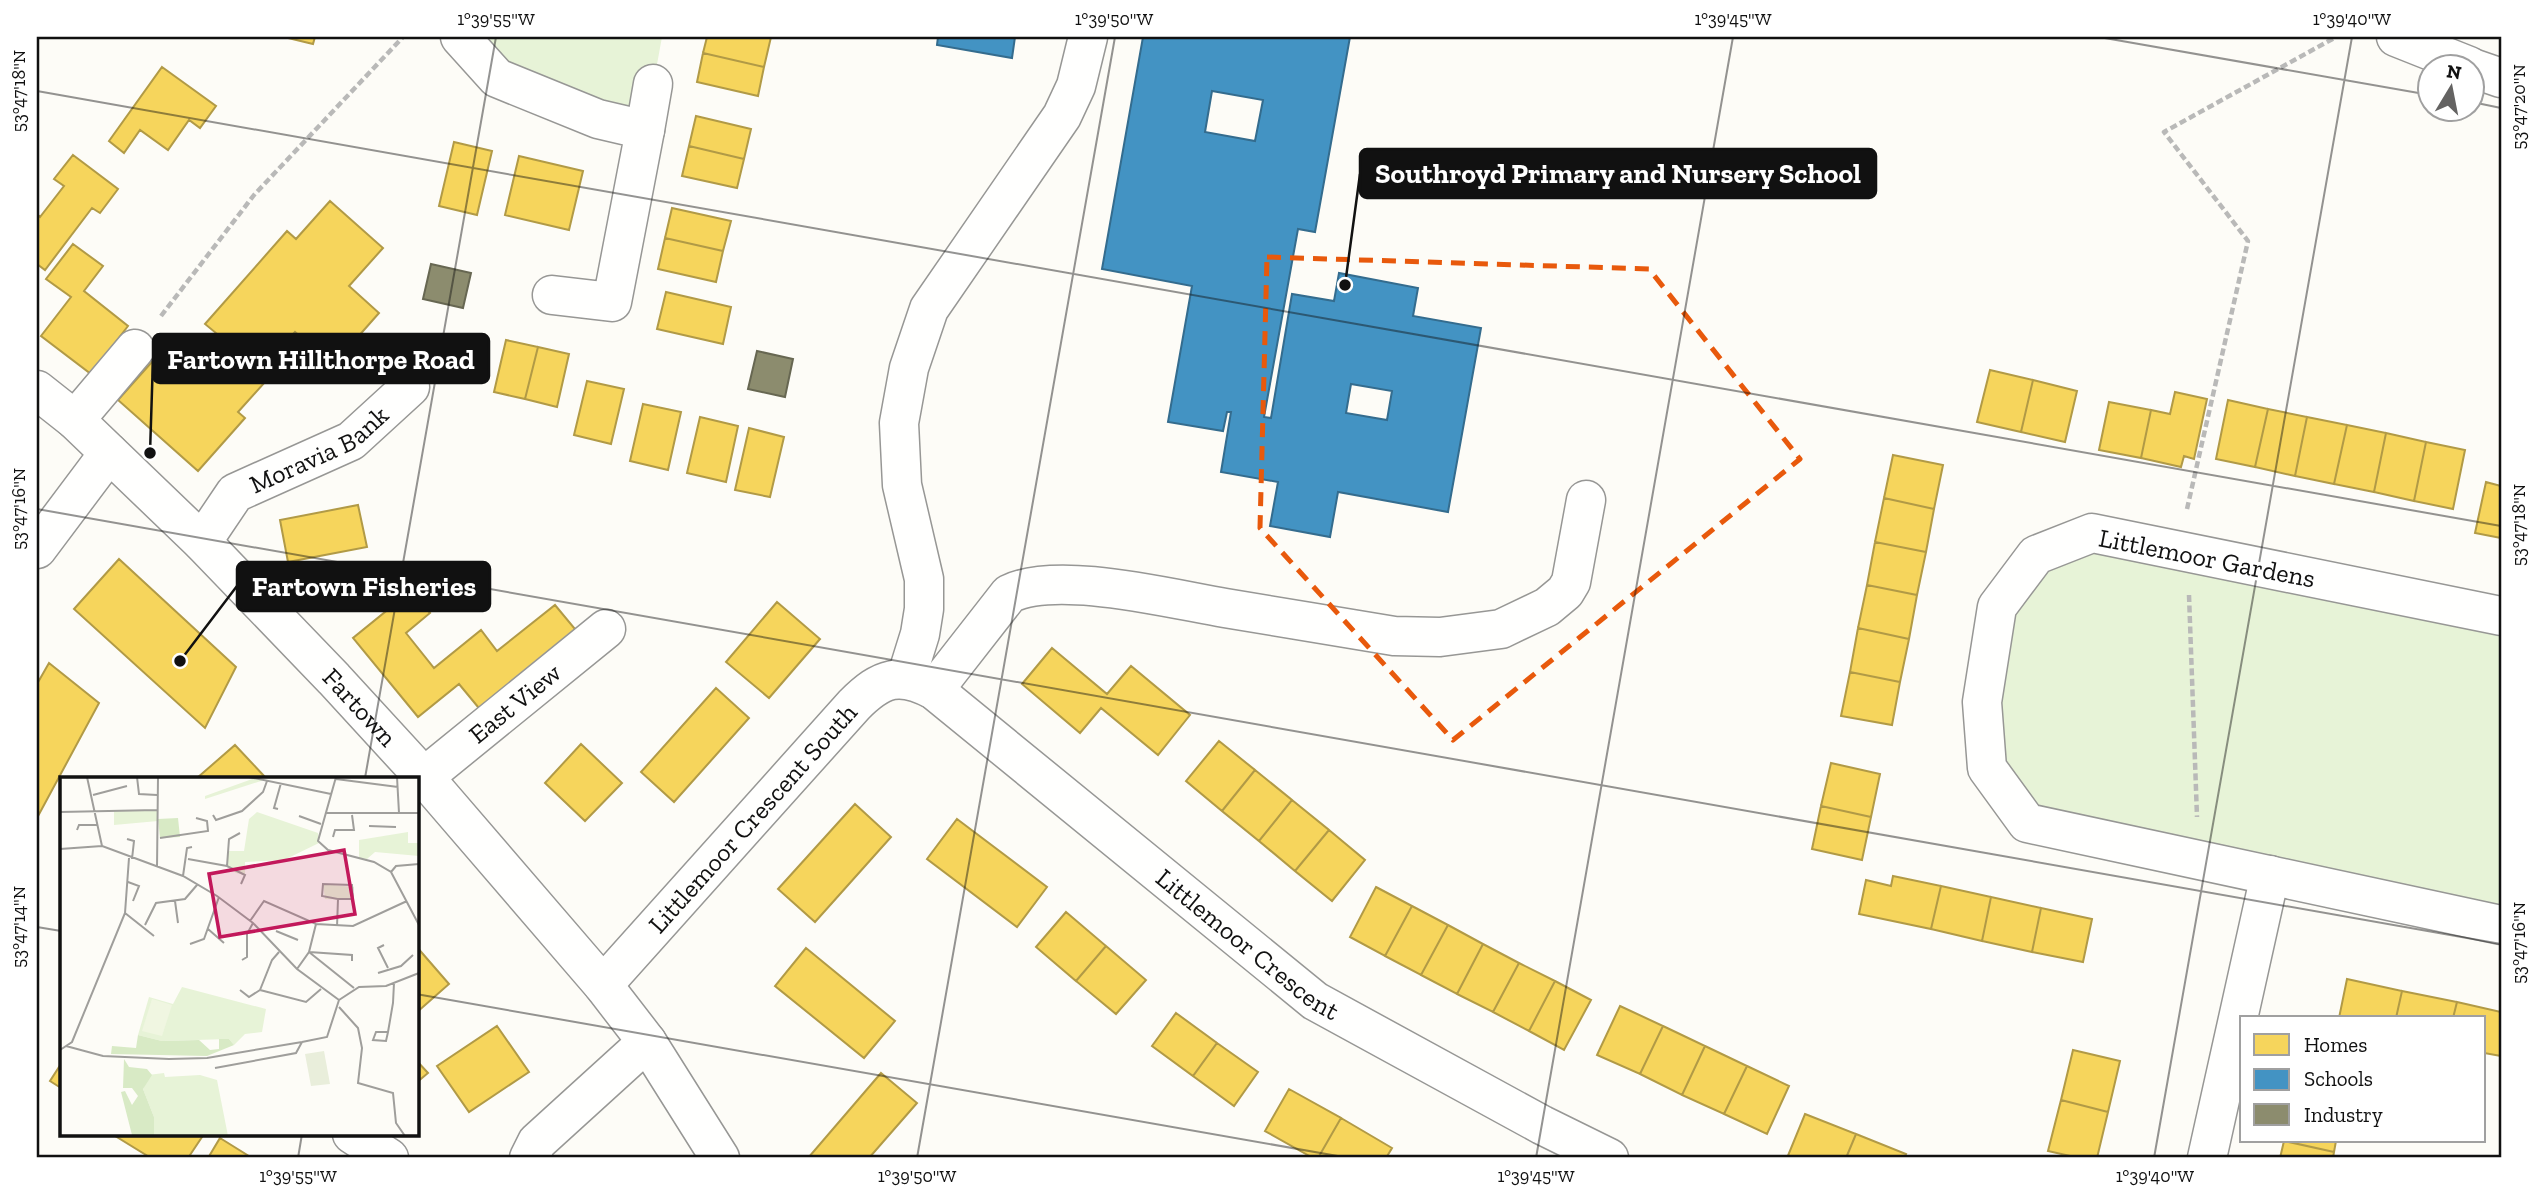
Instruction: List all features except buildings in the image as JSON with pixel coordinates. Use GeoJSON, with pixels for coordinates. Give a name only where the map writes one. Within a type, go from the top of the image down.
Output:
{"type":"FeatureCollection","features":[{"type":"Feature","properties":{"kind":"street"},"geometry":{"type":"LineString","coordinates":[[460,37],[497,78],[598,119],[645,130]]}},
{"type":"Feature","properties":{"kind":"street"},"geometry":{"type":"LineString","coordinates":[[920,684],[924,579],[902,485],[899,423],[909,368],[929,309],[1062,116],[1076,86],[1087,37]]}},
{"type":"Feature","properties":{"kind":"street"},"geometry":{"type":"LineString","coordinates":[[2396,37],[2433,52]]}},
{"type":"Feature","properties":{"kind":"street"},"geometry":{"type":"LineString","coordinates":[[552,295],[611,302],[653,84]]}},
{"type":"Feature","properties":{"kind":"street"},"geometry":{"type":"LineString","coordinates":[[75,420],[135,349]]}},
{"type":"Feature","properties":{"kind":"street","name":"Moravia Bank"},"geometry":{"type":"LineString","coordinates":[[202,542],[234,492],[351,441],[410,387]]}},
{"type":"Feature","properties":{"kind":"street","name":"Fartown"},"geometry":{"type":"LineString","coordinates":[[37,390],[75,420],[202,542],[424,777],[603,985],[647,1042],[720,1158]]}},
{"type":"Feature","properties":{"kind":"street"},"geometry":{"type":"LineString","coordinates":[[37,548],[109,453]]}},
{"type":"Feature","properties":{"kind":"street"},"geometry":{"type":"LineString","coordinates":[[920,684],[1009,594],[1032,586],[1091,585],[1394,636],[1440,637],[1501,629],[1547,607],[1565,592],[1571,582],[1586,500]]}},
{"type":"Feature","properties":{"kind":"street","name":"Littlemoor Gardens"},"geometry":{"type":"LineString","coordinates":[[2501,616],[2092,533],[2036,555],[1997,607],[1982,702],[1987,768],[2027,823],[2501,925]]}},
{"type":"Feature","properties":{"kind":"street","name":"East View"},"geometry":{"type":"LineString","coordinates":[[424,777],[606,629]]}},
{"type":"Feature","properties":{"kind":"street","name":"Littlemoor Crescent South"},"geometry":{"type":"LineString","coordinates":[[603,985],[870,688],[889,680],[920,684]]}},
{"type":"Feature","properties":{"kind":"street","name":"Littlemoor Crescent"},"geometry":{"type":"LineString","coordinates":[[920,684],[1315,1001],[1542,1125],[1609,1158]]}},
{"type":"Feature","properties":{"kind":"street"},"geometry":{"type":"LineString","coordinates":[[2207,1158],[2270,875]]}},
{"type":"Feature","properties":{"kind":"street"},"geometry":{"type":"LineString","coordinates":[[529,1158],[537,1142],[647,1042]]}},
{"type":"Feature","properties":{"kind":"street"},"geometry":{"type":"LineString","coordinates":[[355,1136],[389,1158]]}},
{"type":"Feature","properties":{"kind":"path"},"geometry":{"type":"LineString","coordinates":[[135,349],[254,195],[402,37]]}},
{"type":"Feature","properties":{"kind":"path"},"geometry":{"type":"LineString","coordinates":[[2198,860],[2187,513],[2248,240],[2164,132],[2336,37]]}},
{"type":"Feature","properties":{"kind":"highlighted area"},"geometry":{"type":"Polygon","coordinates":[[[1267,257],[1649,269],[1800,459],[1453,740],[1260,528],[1267,257]]]}},
{"type":"Feature","properties":{"kind":"green space"},"geometry":{"type":"Polygon","coordinates":[[[460,37],[662,37],[645,130],[598,119],[460,37]]]}},
{"type":"Feature","properties":{"kind":"green space"},"geometry":{"type":"Polygon","coordinates":[[[2092,533],[2501,616],[2501,925],[2027,823],[1982,702],[1997,607],[2092,533]]]}},
{"type":"Feature","properties":{"kind":"place","name":"Southroyd Primary and Nursery School"},"geometry":{"type":"Point","coordinates":[1345,285]}},
{"type":"Feature","properties":{"kind":"place","name":"Fartown Hillthorpe Road"},"geometry":{"type":"Point","coordinates":[150,453]}},
{"type":"Feature","properties":{"kind":"place","name":"Fartown Fisheries"},"geometry":{"type":"Point","coordinates":[180,661]}}]}
